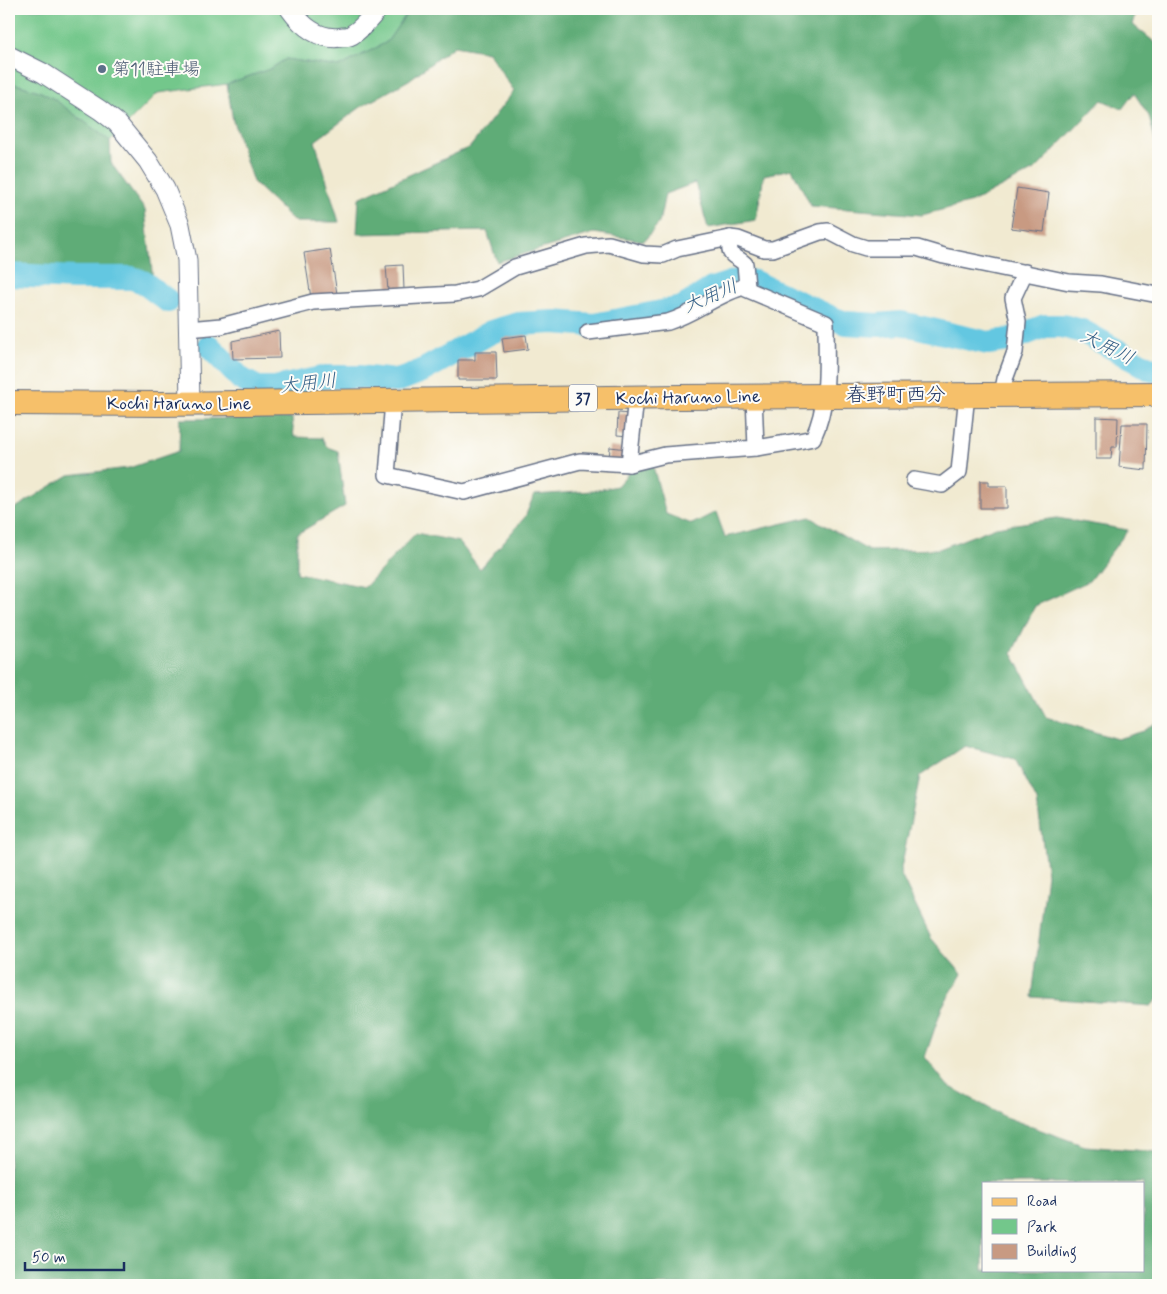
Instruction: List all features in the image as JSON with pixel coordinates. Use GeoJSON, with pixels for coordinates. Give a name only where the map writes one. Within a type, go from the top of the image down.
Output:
{"type":"FeatureCollection","features":[{"type":"Feature","properties":{"kind":"main road","name":"Kochi Haruno Line"},"geometry":{"type":"LineString","coordinates":[[9,403],[1158,394]]}},
{"type":"Feature","properties":{"kind":"street"},"geometry":{"type":"LineString","coordinates":[[290,9],[297,19],[313,32],[331,39],[351,36],[366,24],[378,9]]}},
{"type":"Feature","properties":{"kind":"street"},"geometry":{"type":"LineString","coordinates":[[9,56],[43,73],[117,123],[148,161],[174,208],[187,260],[190,403]]}},
{"type":"Feature","properties":{"kind":"street"},"geometry":{"type":"LineString","coordinates":[[188,330],[221,326],[313,302],[455,294],[478,289],[515,267],[586,246],[609,244],[644,254],[663,255],[677,249],[730,238],[738,239],[764,249],[773,249],[820,232],[828,232],[866,248],[917,248],[944,256],[1069,282],[1101,284],[1158,295]]}},
{"type":"Feature","properties":{"kind":"street"},"geometry":{"type":"LineString","coordinates":[[393,401],[387,475],[464,492],[580,461],[629,464],[665,455],[756,448],[813,438],[820,422],[826,396],[826,323],[746,289],[745,264],[734,257],[730,251],[730,238]]}},
{"type":"Feature","properties":{"kind":"street"},"geometry":{"type":"LineString","coordinates":[[1002,394],[1005,379],[1015,352],[1018,322],[1013,298],[1025,272]]}},
{"type":"Feature","properties":{"kind":"street"},"geometry":{"type":"LineString","coordinates":[[588,332],[668,322],[680,318],[746,280]]}},
{"type":"Feature","properties":{"kind":"street"},"geometry":{"type":"LineString","coordinates":[[914,480],[942,485],[959,472],[967,394]]}},
{"type":"Feature","properties":{"kind":"street"},"geometry":{"type":"LineString","coordinates":[[754,396],[756,448]]}},
{"type":"Feature","properties":{"kind":"street"},"geometry":{"type":"LineString","coordinates":[[629,464],[636,397]]}},
{"type":"Feature","properties":{"kind":"green space"},"geometry":{"type":"Polygon","coordinates":[[[9,9],[410,9],[387,42],[339,67],[286,59],[270,69],[227,84],[158,93],[110,141],[54,99],[39,91],[9,82],[9,9]]]}},
{"type":"Feature","properties":{"kind":"green space"},"geometry":{"type":"Polygon","coordinates":[[[410,9],[1138,9],[1132,24],[1158,45],[1158,153],[1149,116],[1134,93],[1122,109],[1102,100],[1036,169],[972,202],[922,215],[811,206],[792,169],[764,175],[756,220],[708,228],[695,183],[665,194],[659,223],[644,241],[594,233],[497,262],[487,231],[357,234],[359,198],[470,147],[514,91],[488,52],[454,46],[409,80],[361,107],[315,141],[339,222],[295,222],[253,182],[233,121],[227,84],[270,69],[286,59],[339,67],[387,42],[410,9]]]}},
{"type":"Feature","properties":{"kind":"green space"},"geometry":{"type":"Polygon","coordinates":[[[9,82],[39,91],[54,99],[110,141],[111,163],[145,210],[153,280],[99,270],[9,273],[9,82]]]}},
{"type":"Feature","properties":{"kind":"green space"},"geometry":{"type":"Polygon","coordinates":[[[292,418],[294,437],[322,438],[327,447],[338,451],[345,506],[297,534],[297,573],[365,587],[416,533],[459,542],[480,569],[525,517],[534,495],[592,491],[617,486],[631,470],[653,466],[666,514],[692,524],[716,512],[725,537],[810,517],[869,551],[939,549],[996,527],[1057,518],[1128,530],[1089,581],[1035,606],[1012,653],[1046,717],[1117,739],[1144,731],[1158,721],[1158,999],[1151,1006],[1032,997],[1047,874],[1037,801],[1015,759],[965,746],[920,776],[900,873],[931,938],[962,974],[942,1007],[925,1057],[947,1085],[1005,1117],[1085,1146],[1158,1152],[1158,1285],[9,1285],[9,512],[69,475],[129,468],[179,451],[180,419],[292,418]]]}},
{"type":"Feature","properties":{"kind":"building"},"geometry":{"type":"Polygon","coordinates":[[[1017,188],[1049,193],[1044,232],[1011,228],[1017,188]]]}},
{"type":"Feature","properties":{"kind":"building"},"geometry":{"type":"Polygon","coordinates":[[[330,249],[337,294],[311,298],[304,253],[330,249]]]}},
{"type":"Feature","properties":{"kind":"building"},"geometry":{"type":"Polygon","coordinates":[[[403,265],[404,290],[388,291],[386,266],[403,265]]]}},
{"type":"Feature","properties":{"kind":"building"},"geometry":{"type":"Polygon","coordinates":[[[279,331],[280,358],[233,359],[232,341],[279,331]]]}},
{"type":"Feature","properties":{"kind":"building"},"geometry":{"type":"Polygon","coordinates":[[[526,335],[528,349],[504,352],[502,338],[526,335]]]}},
{"type":"Feature","properties":{"kind":"building"},"geometry":{"type":"Polygon","coordinates":[[[475,352],[496,352],[497,380],[458,380],[458,360],[475,360],[475,352]]]}},
{"type":"Feature","properties":{"kind":"building"},"geometry":{"type":"Polygon","coordinates":[[[618,413],[630,414],[629,436],[617,435],[618,413]]]}},
{"type":"Feature","properties":{"kind":"building"},"geometry":{"type":"Polygon","coordinates":[[[1096,417],[1118,418],[1117,447],[1112,447],[1111,459],[1096,459],[1096,417]]]}},
{"type":"Feature","properties":{"kind":"building"},"geometry":{"type":"Polygon","coordinates":[[[1122,424],[1147,424],[1146,470],[1119,467],[1122,424]]]}},
{"type":"Feature","properties":{"kind":"building"},"geometry":{"type":"Polygon","coordinates":[[[610,447],[628,449],[627,461],[609,460],[610,447]]]}},
{"type":"Feature","properties":{"kind":"building"},"geometry":{"type":"Polygon","coordinates":[[[980,481],[989,481],[989,486],[1007,486],[1007,508],[980,508],[980,481]]]}},
{"type":"Feature","properties":{"kind":"waterway","name":"大用川"},"geometry":{"type":"LineString","coordinates":[[9,275],[132,278],[143,282],[168,301]]}},
{"type":"Feature","properties":{"kind":"waterway","name":"大用川"},"geometry":{"type":"LineString","coordinates":[[209,346],[241,379],[258,388],[275,388],[326,377],[359,377],[396,381],[422,371],[491,332],[518,324],[554,322],[594,325],[682,308],[712,289],[740,280],[754,282],[846,323],[878,325],[901,323],[988,343],[1009,340],[1045,326],[1062,326],[1082,331],[1152,370],[1158,371]]}},
{"type":"Feature","properties":{"kind":"place","name":"第11駐車場"},"geometry":{"type":"Point","coordinates":[102,69]}},
{"type":"Feature","properties":{"kind":"district","name":"春野町西分"},"geometry":{"type":"Point","coordinates":[896,394]}}]}
